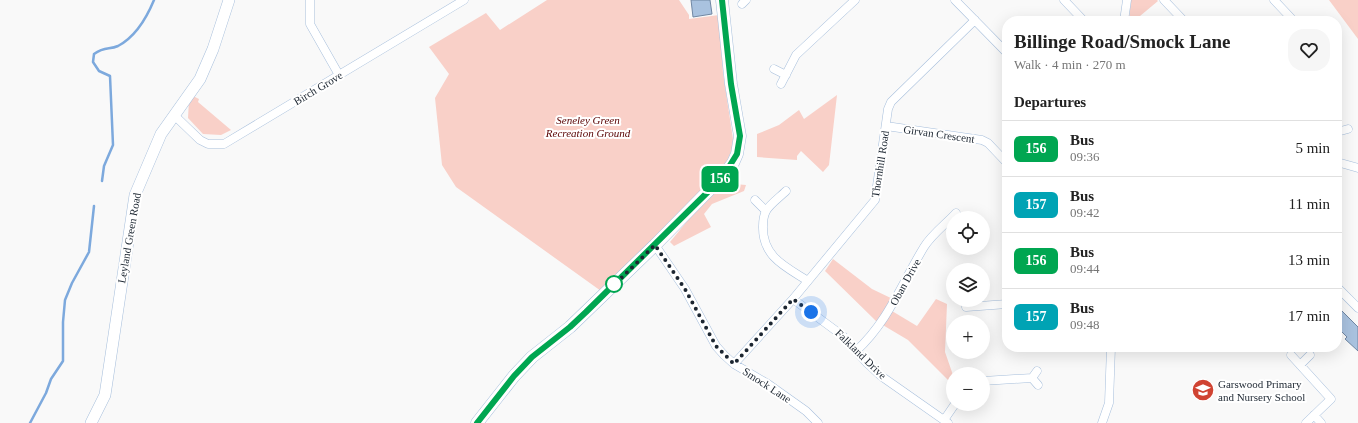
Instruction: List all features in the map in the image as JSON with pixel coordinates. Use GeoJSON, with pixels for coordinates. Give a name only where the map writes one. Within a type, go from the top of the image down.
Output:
{"type":"FeatureCollection","features":[{"type":"Feature","properties":{"kind":"main road"},"geometry":{"type":"LineString","coordinates":[[478,423],[514,376],[532,357],[570,327],[655,245],[722,178],[732,163],[738,149],[740,136],[731,84],[722,0]]}},
{"type":"Feature","properties":{"kind":"street","name":"Leyland Green Road"},"geometry":{"type":"LineString","coordinates":[[91,423],[105,395],[135,195],[161,134],[200,80],[213,49],[230,0]]}},
{"type":"Feature","properties":{"kind":"street"},"geometry":{"type":"LineString","coordinates":[[310,0],[310,24],[339,75]]}},
{"type":"Feature","properties":{"kind":"street","name":"Birch Grove"},"geometry":{"type":"LineString","coordinates":[[174,115],[200,140],[208,144],[224,144],[464,0]]}},
{"type":"Feature","properties":{"kind":"street"},"geometry":{"type":"LineString","coordinates":[[781,84],[796,55],[855,0]]}},
{"type":"Feature","properties":{"kind":"street"},"geometry":{"type":"LineString","coordinates":[[955,0],[1002,48]]}},
{"type":"Feature","properties":{"kind":"street"},"geometry":{"type":"LineString","coordinates":[[1064,0],[1079,16]]}},
{"type":"Feature","properties":{"kind":"street"},"geometry":{"type":"LineString","coordinates":[[1125,16],[1127,0]]}},
{"type":"Feature","properties":{"kind":"street"},"geometry":{"type":"LineString","coordinates":[[1164,0],[1179,16]]}},
{"type":"Feature","properties":{"kind":"street"},"geometry":{"type":"LineString","coordinates":[[1274,0],[1286,15]]}},
{"type":"Feature","properties":{"kind":"street","name":"Thornhill Road"},"geometry":{"type":"LineString","coordinates":[[734,364],[793,299],[875,200],[888,109],[891,102],[975,20]]}},
{"type":"Feature","properties":{"kind":"street"},"geometry":{"type":"LineString","coordinates":[[774,69],[786,75]]}},
{"type":"Feature","properties":{"kind":"street","name":"Girvan Crescent"},"geometry":{"type":"LineString","coordinates":[[886,126],[982,140],[988,143],[1002,158]]}},
{"type":"Feature","properties":{"kind":"street"},"geometry":{"type":"LineString","coordinates":[[1342,163],[1358,168]]}},
{"type":"Feature","properties":{"kind":"street"},"geometry":{"type":"LineString","coordinates":[[786,191],[766,211],[763,221],[763,233],[768,249],[773,257],[808,281]]}},
{"type":"Feature","properties":{"kind":"street"},"geometry":{"type":"LineString","coordinates":[[755,200],[766,211]]}},
{"type":"Feature","properties":{"kind":"street","name":"Oban Drive"},"geometry":{"type":"LineString","coordinates":[[856,351],[870,338],[882,322],[925,245],[946,223]]}},
{"type":"Feature","properties":{"kind":"street","name":"Smock Lane"},"geometry":{"type":"LineString","coordinates":[[655,245],[685,289],[716,346],[734,364],[768,384],[806,411],[818,423]]}},
{"type":"Feature","properties":{"kind":"street"},"geometry":{"type":"LineString","coordinates":[[1342,292],[1358,308]]}},
{"type":"Feature","properties":{"kind":"street","name":"Falkland Drive"},"geometry":{"type":"LineString","coordinates":[[793,299],[843,336],[881,376],[946,422]]}},
{"type":"Feature","properties":{"kind":"street"},"geometry":{"type":"LineString","coordinates":[[990,303],[1002,304]]}},
{"type":"Feature","properties":{"kind":"street"},"geometry":{"type":"LineString","coordinates":[[1102,423],[1109,403],[1110,352]]}},
{"type":"Feature","properties":{"kind":"street"},"geometry":{"type":"LineString","coordinates":[[1291,355],[1331,399],[1306,423]]}},
{"type":"Feature","properties":{"kind":"street"},"geometry":{"type":"LineString","coordinates":[[1300,365],[1310,355]]}},
{"type":"Feature","properties":{"kind":"street"},"geometry":{"type":"LineString","coordinates":[[990,380],[1035,374],[1038,385]]}},
{"type":"Feature","properties":{"kind":"street"},"geometry":{"type":"LineString","coordinates":[[946,422],[952,411]]}},
{"type":"Feature","properties":{"kind":"street"},"geometry":{"type":"LineString","coordinates":[[1314,416],[1321,423]]}},
{"type":"Feature","properties":{"kind":"green space","name":"Seneley Green Recreation Ground"},"geometry":{"type":"Polygon","coordinates":[[[547,0],[679,0],[689,15],[689,19],[719,15],[723,73],[733,139],[732,149],[723,170],[601,291],[456,187],[442,165],[435,98],[449,74],[429,47],[486,13],[500,30],[547,0]]]}},
{"type":"Feature","properties":{"kind":"green space"},"geometry":{"type":"Polygon","coordinates":[[[1131,0],[1158,1],[1140,16],[1129,16],[1131,0]]]}},
{"type":"Feature","properties":{"kind":"green space"},"geometry":{"type":"Polygon","coordinates":[[[1329,0],[1358,0],[1358,39],[1342,16],[1329,0]]]}},
{"type":"Feature","properties":{"kind":"green space"},"geometry":{"type":"Polygon","coordinates":[[[837,95],[829,165],[823,172],[801,151],[797,156],[797,160],[757,157],[757,134],[779,125],[799,110],[804,119],[837,95]]]}},
{"type":"Feature","properties":{"kind":"green space"},"geometry":{"type":"Polygon","coordinates":[[[193,96],[199,99],[198,102],[231,130],[221,135],[203,134],[188,118],[189,100],[193,96]]]}},
{"type":"Feature","properties":{"kind":"green space"},"geometry":{"type":"Polygon","coordinates":[[[723,183],[746,185],[744,191],[712,204],[704,214],[711,227],[674,246],[670,242],[698,208],[723,183]]]}},
{"type":"Feature","properties":{"kind":"green space"},"geometry":{"type":"Polygon","coordinates":[[[833,259],[872,289],[897,301],[892,311],[917,326],[936,299],[946,304],[945,352],[946,359],[947,359],[950,367],[946,367],[946,378],[908,340],[876,321],[825,271],[833,259]]]}},
{"type":"Feature","properties":{"kind":"building"},"geometry":{"type":"Polygon","coordinates":[[[691,0],[710,0],[712,14],[693,17],[691,0]]]}},
{"type":"Feature","properties":{"kind":"building"},"geometry":{"type":"Polygon","coordinates":[[[1342,311],[1358,327],[1358,351],[1345,339],[1347,337],[1342,332],[1342,311]]]}},
{"type":"Feature","properties":{"kind":"waterway"},"geometry":{"type":"LineString","coordinates":[[102,181],[104,166],[113,145],[110,76],[99,71],[93,62],[94,54],[101,50],[118,46],[130,37],[144,20],[154,0]]}},
{"type":"Feature","properties":{"kind":"waterway"},"geometry":{"type":"LineString","coordinates":[[30,423],[46,393],[51,379],[63,361],[63,322],[65,300],[72,283],[89,252],[94,206]]}},
{"type":"Feature","properties":{"kind":"bus line","name":"156"},"geometry":{"type":"LineString","coordinates":[[477,423],[497,396],[532,357],[570,327],[586,312],[722,178],[732,163],[737,154],[740,136],[731,84],[722,0]]}},
{"type":"Feature","properties":{"kind":"place","name":"Garswood Primary and Nursery School"},"geometry":{"type":"Point","coordinates":[1203,390]}},
{"type":"Feature","properties":{"kind":"route"},"geometry":{"type":"LineString","coordinates":[[614,284],[613,286],[655,245],[685,289],[716,346],[734,364],[793,299],[811,312]]}}]}
